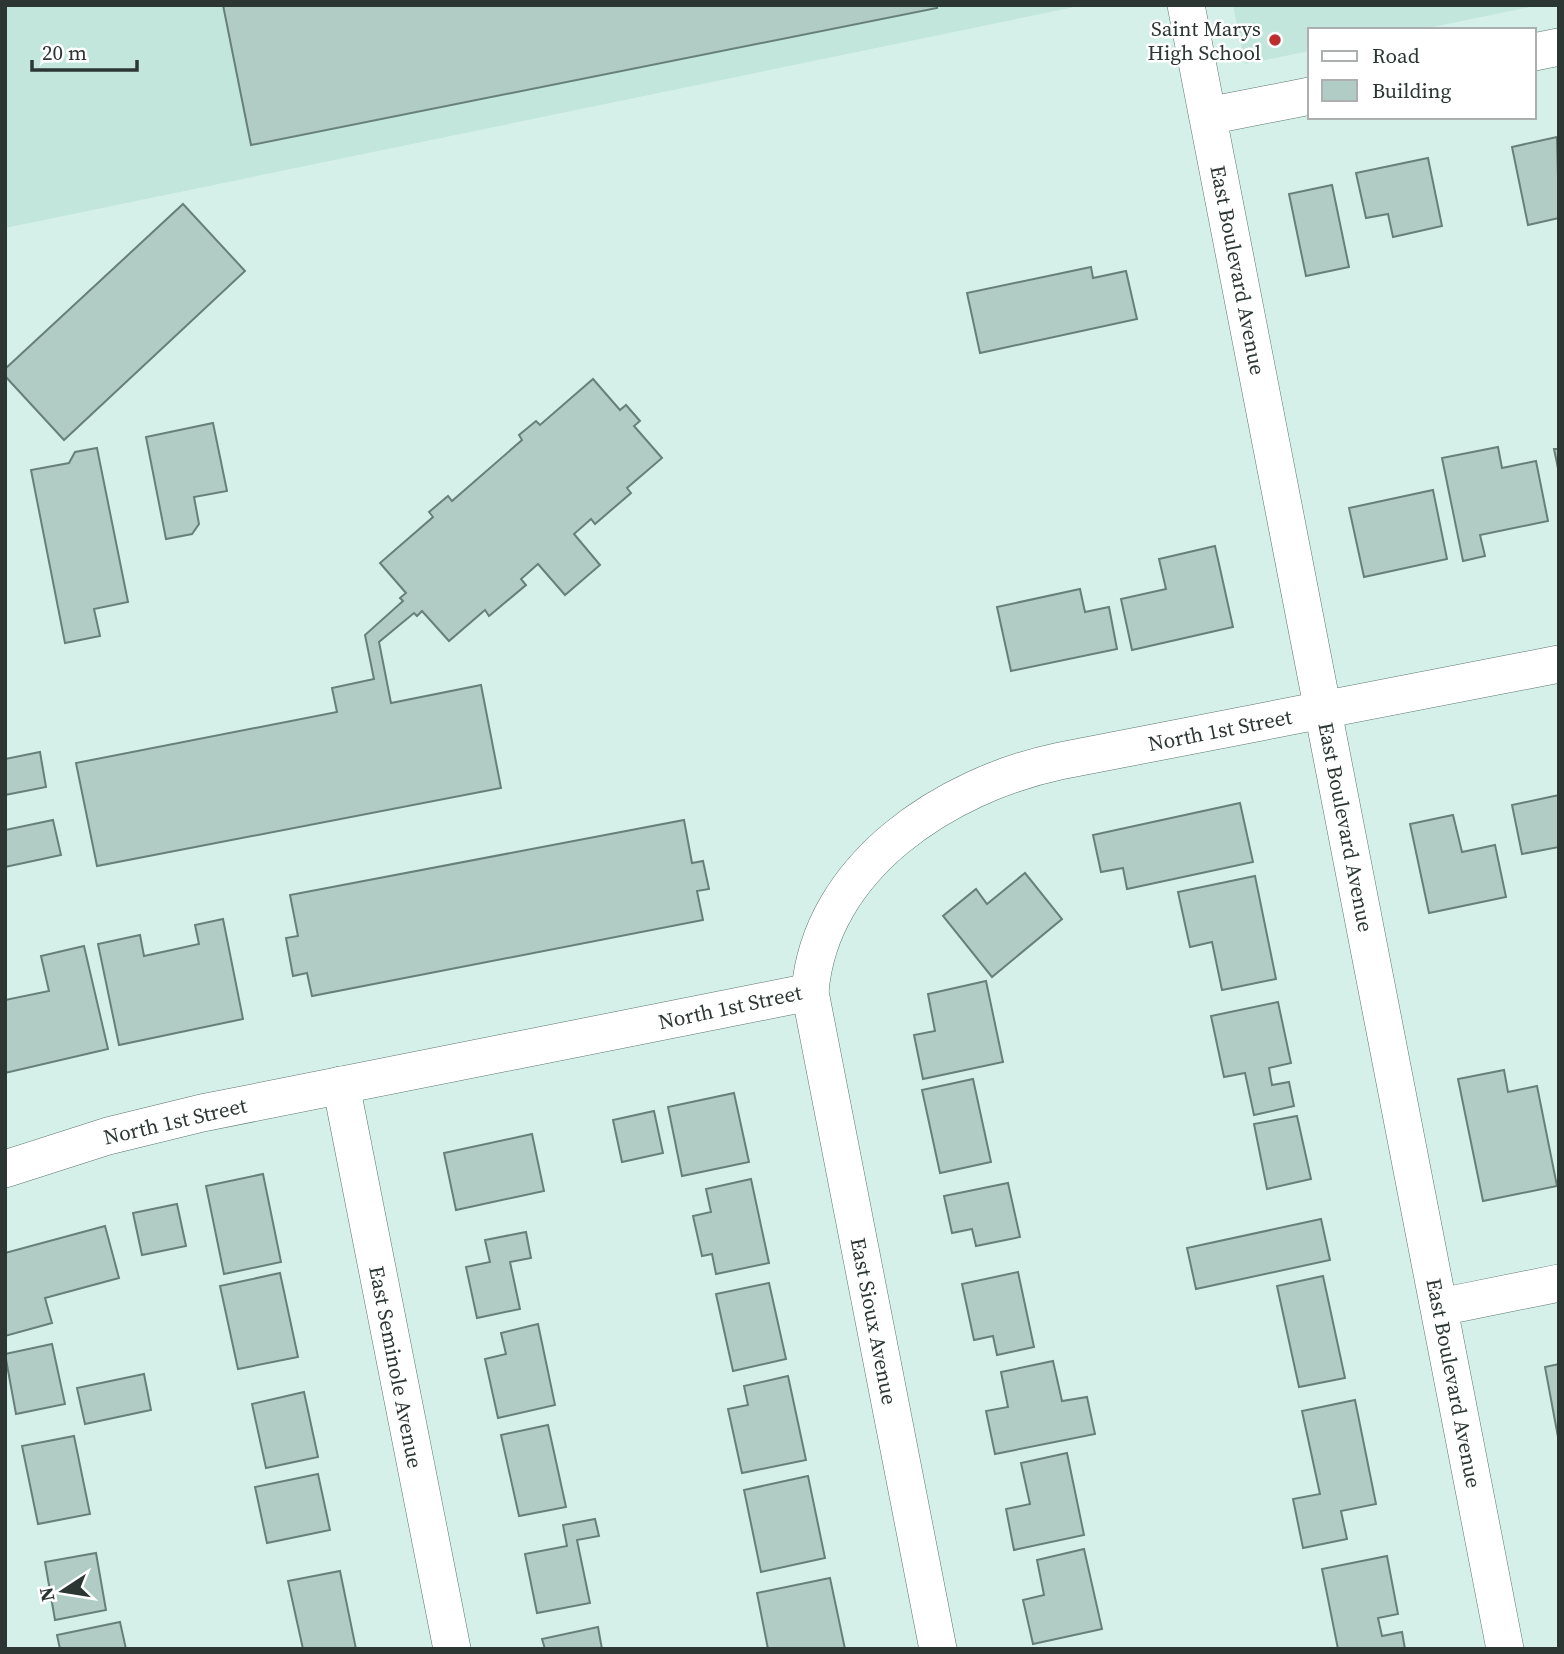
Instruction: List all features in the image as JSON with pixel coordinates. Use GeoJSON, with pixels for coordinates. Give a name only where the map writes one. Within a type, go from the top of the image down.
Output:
{"type":"FeatureCollection","features":[{"type":"Feature","properties":{"kind":"street","name":"East Boulevard Avenue"},"geometry":{"type":"LineString","coordinates":[[1186,5],[1505,1649]]}},
{"type":"Feature","properties":{"kind":"street"},"geometry":{"type":"LineString","coordinates":[[1536,52],[1559,47]]}},
{"type":"Feature","properties":{"kind":"street"},"geometry":{"type":"LineString","coordinates":[[1208,116],[1308,96]]}},
{"type":"Feature","properties":{"kind":"street","name":"North 1st Street"},"geometry":{"type":"LineString","coordinates":[[5,1169],[154,1124],[810,992],[812,964],[824,932],[856,880],[913,824],[965,791],[1026,768],[1559,664]]}},
{"type":"Feature","properties":{"kind":"street","name":"East Sioux Avenue"},"geometry":{"type":"LineString","coordinates":[[810,992],[938,1649]]}},
{"type":"Feature","properties":{"kind":"street","name":"East Seminole Avenue"},"geometry":{"type":"LineString","coordinates":[[341,1085],[452,1649]]}},
{"type":"Feature","properties":{"kind":"street"},"geometry":{"type":"LineString","coordinates":[[1440,1307],[1559,1283]]}},
{"type":"Feature","properties":{"kind":"shaded area"},"geometry":{"type":"Polygon","coordinates":[[[5,5],[1084,5],[5,228],[5,5]]]}},
{"type":"Feature","properties":{"kind":"shaded area","name":"Saint Marys High School"},"geometry":{"type":"Polygon","coordinates":[[[1233,5],[1540,5],[1428,28],[1308,28],[1308,51],[1245,64],[1233,5]]]}},
{"type":"Feature","properties":{"kind":"building"},"geometry":{"type":"Polygon","coordinates":[[[223,5],[937,5],[937,8],[251,145],[223,5]]]}},
{"type":"Feature","properties":{"kind":"building"},"geometry":{"type":"Polygon","coordinates":[[[1557,137],[1559,218],[1528,225],[1512,147],[1557,137]]]}},
{"type":"Feature","properties":{"kind":"building"},"geometry":{"type":"Polygon","coordinates":[[[1428,158],[1442,226],[1393,237],[1388,214],[1366,218],[1356,173],[1428,158]]]}},
{"type":"Feature","properties":{"kind":"building"},"geometry":{"type":"Polygon","coordinates":[[[1332,185],[1349,267],[1306,276],[1289,194],[1332,185]]]}},
{"type":"Feature","properties":{"kind":"building"},"geometry":{"type":"Polygon","coordinates":[[[183,204],[245,271],[64,440],[5,376],[5,369],[183,204]]]}},
{"type":"Feature","properties":{"kind":"building"},"geometry":{"type":"Polygon","coordinates":[[[1091,267],[1093,278],[1126,271],[1137,319],[980,353],[967,293],[1091,267]]]}},
{"type":"Feature","properties":{"kind":"building"},"geometry":{"type":"Polygon","coordinates":[[[593,379],[620,410],[626,405],[640,421],[634,426],[662,458],[627,488],[631,493],[595,524],[591,519],[574,534],[600,565],[565,595],[538,564],[521,579],[526,585],[489,616],[485,610],[449,641],[422,611],[417,616],[414,613],[379,642],[391,703],[481,685],[501,788],[97,866],[76,763],[337,712],[332,688],[374,679],[365,635],[403,601],[400,598],[406,593],[380,563],[433,517],[429,512],[448,496],[452,501],[522,440],[519,435],[536,421],[540,425],[593,379]]]}},
{"type":"Feature","properties":{"kind":"building"},"geometry":{"type":"Polygon","coordinates":[[[213,423],[227,491],[194,497],[199,524],[192,534],[166,539],[146,437],[213,423]]]}},
{"type":"Feature","properties":{"kind":"building"},"geometry":{"type":"Polygon","coordinates":[[[1498,447],[1502,468],[1536,461],[1548,521],[1480,535],[1485,556],[1463,561],[1442,458],[1498,447]]]}},
{"type":"Feature","properties":{"kind":"building"},"geometry":{"type":"Polygon","coordinates":[[[97,448],[128,602],[94,609],[100,636],[65,643],[31,470],[69,463],[75,452],[97,448]]]}},
{"type":"Feature","properties":{"kind":"building"},"geometry":{"type":"Polygon","coordinates":[[[1554,449],[1559,449],[1559,473],[1554,449]]]}},
{"type":"Feature","properties":{"kind":"building"},"geometry":{"type":"Polygon","coordinates":[[[1433,490],[1447,559],[1364,577],[1349,508],[1433,490]]]}},
{"type":"Feature","properties":{"kind":"building"},"geometry":{"type":"Polygon","coordinates":[[[1215,546],[1233,627],[1132,650],[1121,599],[1166,589],[1159,559],[1215,546]]]}},
{"type":"Feature","properties":{"kind":"building"},"geometry":{"type":"Polygon","coordinates":[[[1080,589],[1085,612],[1109,607],[1117,649],[1011,671],[997,607],[1080,589]]]}},
{"type":"Feature","properties":{"kind":"building"},"geometry":{"type":"Polygon","coordinates":[[[40,752],[46,787],[5,795],[5,759],[40,752]]]}},
{"type":"Feature","properties":{"kind":"building"},"geometry":{"type":"Polygon","coordinates":[[[1559,795],[1559,847],[1522,854],[1512,805],[1559,795]]]}},
{"type":"Feature","properties":{"kind":"building"},"geometry":{"type":"Polygon","coordinates":[[[1240,803],[1253,862],[1127,889],[1123,868],[1101,872],[1093,835],[1240,803]]]}},
{"type":"Feature","properties":{"kind":"building"},"geometry":{"type":"Polygon","coordinates":[[[1453,815],[1462,852],[1495,845],[1506,897],[1429,913],[1410,824],[1453,815]]]}},
{"type":"Feature","properties":{"kind":"building"},"geometry":{"type":"Polygon","coordinates":[[[53,820],[61,855],[5,867],[5,830],[53,820]]]}},
{"type":"Feature","properties":{"kind":"building"},"geometry":{"type":"Polygon","coordinates":[[[684,820],[692,863],[703,861],[709,889],[697,891],[703,920],[312,996],[307,973],[293,976],[286,938],[298,936],[290,895],[684,820]]]}},
{"type":"Feature","properties":{"kind":"building"},"geometry":{"type":"Polygon","coordinates":[[[1025,873],[1062,919],[992,977],[943,916],[976,889],[987,904],[1025,873]]]}},
{"type":"Feature","properties":{"kind":"building"},"geometry":{"type":"Polygon","coordinates":[[[1255,876],[1276,979],[1222,990],[1212,942],[1190,947],[1178,892],[1255,876]]]}},
{"type":"Feature","properties":{"kind":"building"},"geometry":{"type":"Polygon","coordinates":[[[223,919],[243,1019],[119,1045],[98,944],[140,935],[144,956],[199,944],[195,925],[223,919]]]}},
{"type":"Feature","properties":{"kind":"building"},"geometry":{"type":"Polygon","coordinates":[[[84,946],[108,1049],[5,1073],[5,1000],[49,991],[41,956],[84,946]]]}},
{"type":"Feature","properties":{"kind":"building"},"geometry":{"type":"Polygon","coordinates":[[[986,981],[1003,1062],[923,1079],[914,1035],[935,1031],[928,994],[986,981]]]}},
{"type":"Feature","properties":{"kind":"building"},"geometry":{"type":"Polygon","coordinates":[[[1278,1002],[1291,1063],[1269,1068],[1272,1085],[1289,1082],[1294,1106],[1254,1115],[1245,1073],[1224,1077],[1211,1016],[1278,1002]]]}},
{"type":"Feature","properties":{"kind":"building"},"geometry":{"type":"Polygon","coordinates":[[[1504,1070],[1508,1092],[1537,1086],[1557,1186],[1483,1201],[1458,1079],[1504,1070]]]}},
{"type":"Feature","properties":{"kind":"building"},"geometry":{"type":"Polygon","coordinates":[[[973,1079],[991,1162],[940,1173],[922,1090],[973,1079]]]}},
{"type":"Feature","properties":{"kind":"building"},"geometry":{"type":"Polygon","coordinates":[[[734,1093],[749,1162],[682,1176],[668,1107],[734,1093]]]}},
{"type":"Feature","properties":{"kind":"building"},"geometry":{"type":"Polygon","coordinates":[[[654,1111],[663,1153],[622,1162],[613,1120],[654,1111]]]}},
{"type":"Feature","properties":{"kind":"building"},"geometry":{"type":"Polygon","coordinates":[[[1297,1116],[1311,1179],[1267,1189],[1254,1124],[1297,1116]]]}},
{"type":"Feature","properties":{"kind":"building"},"geometry":{"type":"Polygon","coordinates":[[[532,1134],[544,1191],[456,1210],[444,1153],[532,1134]]]}},
{"type":"Feature","properties":{"kind":"building"},"geometry":{"type":"Polygon","coordinates":[[[263,1174],[281,1262],[224,1274],[206,1186],[263,1174]]]}},
{"type":"Feature","properties":{"kind":"building"},"geometry":{"type":"Polygon","coordinates":[[[751,1179],[769,1263],[716,1274],[712,1254],[702,1256],[693,1216],[711,1212],[706,1189],[751,1179]]]}},
{"type":"Feature","properties":{"kind":"building"},"geometry":{"type":"Polygon","coordinates":[[[1008,1183],[1020,1237],[976,1246],[972,1229],[952,1233],[944,1196],[1008,1183]]]}},
{"type":"Feature","properties":{"kind":"building"},"geometry":{"type":"Polygon","coordinates":[[[177,1204],[186,1246],[142,1255],[133,1213],[177,1204]]]}},
{"type":"Feature","properties":{"kind":"building"},"geometry":{"type":"Polygon","coordinates":[[[1321,1219],[1330,1260],[1196,1289],[1187,1248],[1321,1219]]]}},
{"type":"Feature","properties":{"kind":"building"},"geometry":{"type":"Polygon","coordinates":[[[105,1226],[119,1278],[45,1298],[52,1323],[5,1336],[5,1253],[105,1226]]]}},
{"type":"Feature","properties":{"kind":"building"},"geometry":{"type":"Polygon","coordinates":[[[526,1232],[531,1258],[510,1262],[520,1309],[477,1318],[466,1267],[490,1262],[485,1240],[526,1232]]]}},
{"type":"Feature","properties":{"kind":"building"},"geometry":{"type":"Polygon","coordinates":[[[1018,1272],[1034,1347],[997,1355],[993,1336],[974,1340],[962,1284],[1018,1272]]]}},
{"type":"Feature","properties":{"kind":"building"},"geometry":{"type":"Polygon","coordinates":[[[280,1273],[298,1357],[238,1369],[220,1286],[280,1273]]]}},
{"type":"Feature","properties":{"kind":"building"},"geometry":{"type":"Polygon","coordinates":[[[1323,1276],[1345,1378],[1299,1387],[1277,1286],[1323,1276]]]}},
{"type":"Feature","properties":{"kind":"building"},"geometry":{"type":"Polygon","coordinates":[[[769,1283],[786,1359],[733,1371],[716,1294],[769,1283]]]}},
{"type":"Feature","properties":{"kind":"building"},"geometry":{"type":"Polygon","coordinates":[[[538,1324],[555,1405],[498,1418],[485,1359],[506,1354],[501,1333],[538,1324]]]}},
{"type":"Feature","properties":{"kind":"building"},"geometry":{"type":"Polygon","coordinates":[[[52,1344],[65,1404],[16,1414],[5,1354],[52,1344]]]}},
{"type":"Feature","properties":{"kind":"building"},"geometry":{"type":"Polygon","coordinates":[[[1053,1361],[1062,1401],[1087,1397],[1095,1434],[995,1454],[986,1411],[1008,1407],[1001,1372],[1053,1361]]]}},
{"type":"Feature","properties":{"kind":"building"},"geometry":{"type":"Polygon","coordinates":[[[1559,1364],[1559,1437],[1558,1437],[1545,1367],[1559,1364]]]}},
{"type":"Feature","properties":{"kind":"building"},"geometry":{"type":"Polygon","coordinates":[[[144,1374],[151,1410],[85,1424],[77,1388],[144,1374]]]}},
{"type":"Feature","properties":{"kind":"building"},"geometry":{"type":"Polygon","coordinates":[[[788,1376],[806,1460],[742,1473],[728,1409],[748,1405],[744,1386],[788,1376]]]}},
{"type":"Feature","properties":{"kind":"building"},"geometry":{"type":"Polygon","coordinates":[[[304,1392],[318,1457],[266,1468],[252,1404],[304,1392]]]}},
{"type":"Feature","properties":{"kind":"building"},"geometry":{"type":"Polygon","coordinates":[[[1355,1400],[1376,1504],[1341,1511],[1347,1539],[1303,1548],[1293,1499],[1320,1494],[1302,1411],[1355,1400]]]}},
{"type":"Feature","properties":{"kind":"building"},"geometry":{"type":"Polygon","coordinates":[[[548,1425],[566,1507],[519,1516],[501,1435],[548,1425]]]}},
{"type":"Feature","properties":{"kind":"building"},"geometry":{"type":"Polygon","coordinates":[[[74,1436],[90,1514],[38,1524],[22,1446],[74,1436]]]}},
{"type":"Feature","properties":{"kind":"building"},"geometry":{"type":"Polygon","coordinates":[[[1067,1453],[1084,1535],[1014,1550],[1006,1509],[1030,1504],[1021,1463],[1067,1453]]]}},
{"type":"Feature","properties":{"kind":"building"},"geometry":{"type":"Polygon","coordinates":[[[318,1474],[330,1530],[267,1543],[255,1487],[318,1474]]]}},
{"type":"Feature","properties":{"kind":"building"},"geometry":{"type":"Polygon","coordinates":[[[808,1476],[825,1558],[761,1572],[744,1490],[808,1476]]]}},
{"type":"Feature","properties":{"kind":"building"},"geometry":{"type":"Polygon","coordinates":[[[595,1519],[599,1536],[577,1540],[590,1603],[537,1613],[525,1554],[567,1546],[563,1525],[595,1519]]]}},
{"type":"Feature","properties":{"kind":"building"},"geometry":{"type":"Polygon","coordinates":[[[1084,1549],[1102,1629],[1033,1644],[1023,1600],[1044,1595],[1037,1560],[1084,1549]]]}},
{"type":"Feature","properties":{"kind":"building"},"geometry":{"type":"Polygon","coordinates":[[[96,1553],[106,1610],[55,1620],[45,1562],[96,1553]]]}},
{"type":"Feature","properties":{"kind":"building"},"geometry":{"type":"Polygon","coordinates":[[[1387,1556],[1398,1614],[1378,1618],[1382,1636],[1402,1632],[1405,1649],[1338,1649],[1322,1569],[1387,1556]]]}},
{"type":"Feature","properties":{"kind":"building"},"geometry":{"type":"Polygon","coordinates":[[[340,1571],[356,1649],[303,1649],[288,1581],[340,1571]]]}},
{"type":"Feature","properties":{"kind":"building"},"geometry":{"type":"Polygon","coordinates":[[[830,1578],[845,1649],[768,1649],[757,1593],[830,1578]]]}},
{"type":"Feature","properties":{"kind":"building"},"geometry":{"type":"Polygon","coordinates":[[[120,1622],[126,1649],[60,1649],[57,1635],[120,1622]]]}},
{"type":"Feature","properties":{"kind":"building"},"geometry":{"type":"Polygon","coordinates":[[[598,1627],[602,1649],[545,1649],[542,1639],[598,1627]]]}},
{"type":"Feature","properties":{"kind":"place","name":"Saint Marys High School"},"geometry":{"type":"Point","coordinates":[1275,40]}}]}
